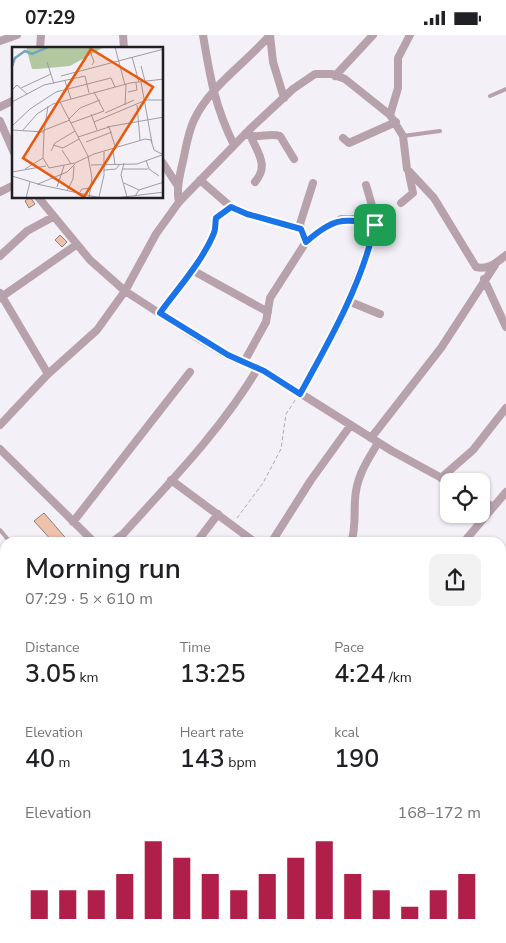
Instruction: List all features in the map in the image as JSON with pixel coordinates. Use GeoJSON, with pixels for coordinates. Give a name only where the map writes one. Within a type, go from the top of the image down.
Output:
{"type":"FeatureCollection","features":[{"type":"Feature","properties":{"kind":"street"},"geometry":{"type":"LineString","coordinates":[[0,41],[17,35]]}},
{"type":"Feature","properties":{"kind":"street"},"geometry":{"type":"LineString","coordinates":[[203,35],[213,93],[220,115],[234,145]]}},
{"type":"Feature","properties":{"kind":"street"},"geometry":{"type":"LineString","coordinates":[[179,202],[178,186],[194,121],[213,93],[270,35]]}},
{"type":"Feature","properties":{"kind":"street"},"geometry":{"type":"LineString","coordinates":[[270,35],[273,62],[284,98]]}},
{"type":"Feature","properties":{"kind":"street"},"geometry":{"type":"LineString","coordinates":[[390,115],[398,87],[398,59],[410,35]]}},
{"type":"Feature","properties":{"kind":"street"},"geometry":{"type":"LineString","coordinates":[[335,75],[369,36]]}},
{"type":"Feature","properties":{"kind":"street"},"geometry":{"type":"LineString","coordinates":[[0,424],[48,375],[97,330],[125,291],[156,234],[179,202],[234,145],[248,136],[306,78],[322,73],[335,75],[362,91],[396,122],[403,136],[413,193],[401,203]]}},
{"type":"Feature","properties":{"kind":"street"},"geometry":{"type":"LineString","coordinates":[[0,107],[12,101]]}},
{"type":"Feature","properties":{"kind":"street"},"geometry":{"type":"LineString","coordinates":[[0,121],[12,148]]}},
{"type":"Feature","properties":{"kind":"street"},"geometry":{"type":"LineString","coordinates":[[343,138],[349,143],[396,122]]}},
{"type":"Feature","properties":{"kind":"street"},"geometry":{"type":"LineString","coordinates":[[248,136],[274,134],[280,136],[294,159]]}},
{"type":"Feature","properties":{"kind":"street"},"geometry":{"type":"LineString","coordinates":[[248,136],[263,164],[261,176],[255,182]]}},
{"type":"Feature","properties":{"kind":"street"},"geometry":{"type":"LineString","coordinates":[[164,165],[178,186]]}},
{"type":"Feature","properties":{"kind":"street"},"geometry":{"type":"LineString","coordinates":[[408,172],[434,198],[472,263],[480,268],[506,327]]}},
{"type":"Feature","properties":{"kind":"street"},"geometry":{"type":"LineString","coordinates":[[200,180],[231,207],[247,214],[301,229]]}},
{"type":"Feature","properties":{"kind":"street"},"geometry":{"type":"LineString","coordinates":[[306,242],[301,229],[302,219],[314,183]]}},
{"type":"Feature","properties":{"kind":"street"},"geometry":{"type":"LineString","coordinates":[[300,394],[340,322],[370,245],[375,225],[366,185]]}},
{"type":"Feature","properties":{"kind":"street"},"geometry":{"type":"LineString","coordinates":[[0,192],[12,186]]}},
{"type":"Feature","properties":{"kind":"street"},"geometry":{"type":"LineString","coordinates":[[40,199],[76,245],[125,291],[221,351],[258,368],[378,443],[440,477]]}},
{"type":"Feature","properties":{"kind":"street"},"geometry":{"type":"LineString","coordinates":[[0,256],[28,231],[53,217]]}},
{"type":"Feature","properties":{"kind":"street"},"geometry":{"type":"LineString","coordinates":[[244,362],[262,333],[270,297],[306,242],[341,219],[354,219],[375,225]]}},
{"type":"Feature","properties":{"kind":"street"},"geometry":{"type":"LineString","coordinates":[[48,375],[1,295],[76,245]]}},
{"type":"Feature","properties":{"kind":"street"},"geometry":{"type":"LineString","coordinates":[[370,438],[440,348],[495,265],[506,255]]}},
{"type":"Feature","properties":{"kind":"street"},"geometry":{"type":"LineString","coordinates":[[480,268],[495,265]]}},
{"type":"Feature","properties":{"kind":"street"},"geometry":{"type":"LineString","coordinates":[[192,270],[268,312]]}},
{"type":"Feature","properties":{"kind":"street"},"geometry":{"type":"LineString","coordinates":[[348,301],[380,314]]}},
{"type":"Feature","properties":{"kind":"street"},"geometry":{"type":"LineString","coordinates":[[122,537],[216,431],[258,368]]}},
{"type":"Feature","properties":{"kind":"street"},"geometry":{"type":"LineString","coordinates":[[73,522],[190,372]]}},
{"type":"Feature","properties":{"kind":"street"},"geometry":{"type":"LineString","coordinates":[[451,473],[506,408]]}},
{"type":"Feature","properties":{"kind":"street"},"geometry":{"type":"LineString","coordinates":[[275,537],[311,479],[350,426]]}},
{"type":"Feature","properties":{"kind":"street"},"geometry":{"type":"LineString","coordinates":[[352,537],[355,526],[355,499],[358,479],[378,443]]}},
{"type":"Feature","properties":{"kind":"street"},"geometry":{"type":"LineString","coordinates":[[0,449],[89,537]]}},
{"type":"Feature","properties":{"kind":"street"},"geometry":{"type":"LineString","coordinates":[[171,480],[248,537]]}},
{"type":"Feature","properties":{"kind":"street"},"geometry":{"type":"LineString","coordinates":[[467,537],[506,492]]}},
{"type":"Feature","properties":{"kind":"street"},"geometry":{"type":"LineString","coordinates":[[490,502],[506,506]]}},
{"type":"Feature","properties":{"kind":"street"},"geometry":{"type":"LineString","coordinates":[[201,537],[218,514]]}},
{"type":"Feature","properties":{"kind":"street"},"geometry":{"type":"LineString","coordinates":[[120,537],[124,534]]}},
{"type":"Feature","properties":{"kind":"lane"},"geometry":{"type":"LineString","coordinates":[[490,96],[506,89]]}},
{"type":"Feature","properties":{"kind":"lane"},"geometry":{"type":"LineString","coordinates":[[403,136],[440,131]]}},
{"type":"Feature","properties":{"kind":"path"},"geometry":{"type":"LineString","coordinates":[[160,313],[192,270],[213,234],[216,218],[231,207]]}},
{"type":"Feature","properties":{"kind":"path"},"geometry":{"type":"LineString","coordinates":[[232,525],[263,483],[281,449],[286,414],[300,394]]}},
{"type":"Feature","properties":{"kind":"building"},"geometry":{"type":"Polygon","coordinates":[[[31,199],[35,204],[29,208],[25,201],[31,199]]]}},
{"type":"Feature","properties":{"kind":"building"},"geometry":{"type":"Polygon","coordinates":[[[60,235],[67,242],[62,247],[55,240],[60,235]]]}},
{"type":"Feature","properties":{"kind":"building"},"geometry":{"type":"Polygon","coordinates":[[[44,513],[65,537],[49,537],[34,521],[44,513]]]}},
{"type":"Feature","properties":{"kind":"route"},"geometry":{"type":"LineString","coordinates":[[231,207],[247,214],[301,229],[306,242],[329,225],[341,219],[354,219],[375,225],[370,245],[340,322],[300,394],[264,371],[228,355],[193,335],[160,313],[192,270],[206,247],[215,231],[216,218],[231,207]]}}]}
